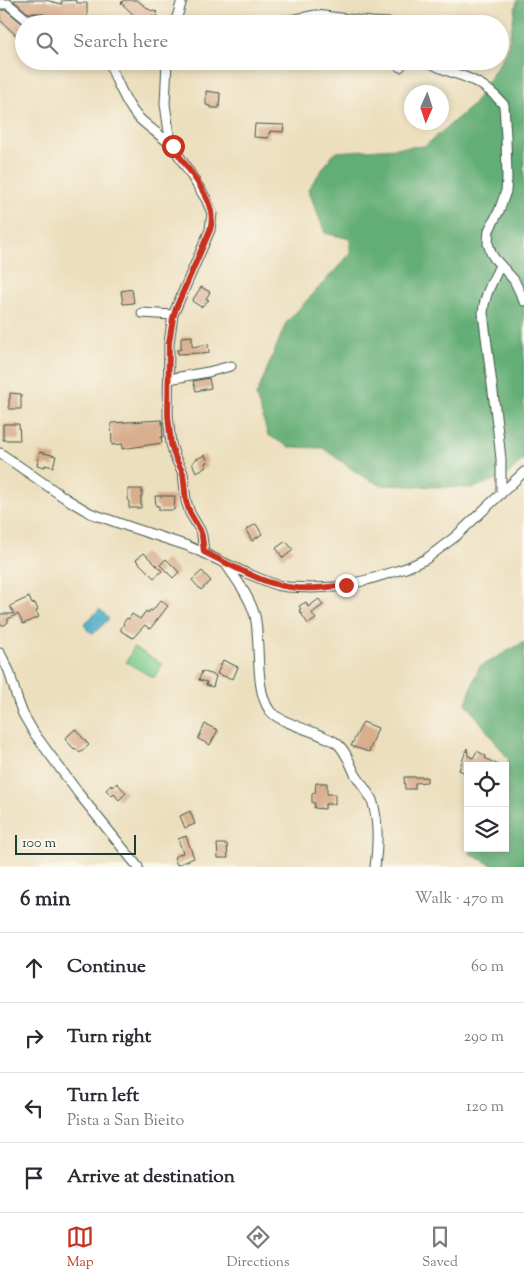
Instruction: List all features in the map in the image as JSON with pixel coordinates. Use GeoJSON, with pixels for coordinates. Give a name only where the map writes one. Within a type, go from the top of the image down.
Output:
{"type":"FeatureCollection","features":[{"type":"Feature","properties":{"kind":"street"},"geometry":{"type":"LineString","coordinates":[[177,15],[182,0]]}},
{"type":"Feature","properties":{"kind":"street"},"geometry":{"type":"LineString","coordinates":[[0,4],[8,4],[21,15]]}},
{"type":"Feature","properties":{"kind":"street"},"geometry":{"type":"LineString","coordinates":[[113,70],[134,112],[173,146]]}},
{"type":"Feature","properties":{"kind":"street"},"geometry":{"type":"LineString","coordinates":[[167,70],[165,104],[173,146],[206,199],[212,213],[210,230],[174,315],[169,343],[168,415],[171,444],[183,473],[186,501],[190,513],[200,530],[204,552]]}},
{"type":"Feature","properties":{"kind":"street"},"geometry":{"type":"LineString","coordinates":[[445,70],[476,81],[504,104],[506,191],[503,202],[489,230],[488,243],[490,253],[514,280],[524,301]]}},
{"type":"Feature","properties":{"kind":"street"},"geometry":{"type":"LineString","coordinates":[[500,265],[487,293],[483,313],[501,459],[501,494]]}},
{"type":"Feature","properties":{"kind":"street"},"geometry":{"type":"LineString","coordinates":[[142,313],[174,315]]}},
{"type":"Feature","properties":{"kind":"street"},"geometry":{"type":"LineString","coordinates":[[169,379],[231,366]]}},
{"type":"Feature","properties":{"kind":"street"},"geometry":{"type":"LineString","coordinates":[[1,455],[65,498],[90,512],[204,552],[276,585],[311,588],[329,587],[368,580],[406,568],[426,559],[456,536],[524,472]]}},
{"type":"Feature","properties":{"kind":"street"},"geometry":{"type":"LineString","coordinates":[[225,562],[244,593],[254,616],[261,685],[269,710],[282,720],[321,735],[338,744],[372,800],[377,825],[375,867]]}},
{"type":"Feature","properties":{"kind":"street"},"geometry":{"type":"LineString","coordinates":[[0,653],[9,671],[20,706],[34,733],[79,794],[138,867]]}},
{"type":"Feature","properties":{"kind":"green space"},"geometry":{"type":"Polygon","coordinates":[[[517,0],[524,0],[524,459],[508,475],[473,488],[380,485],[357,473],[323,448],[289,447],[268,435],[256,396],[286,323],[350,254],[350,239],[325,233],[308,189],[335,152],[425,146],[444,130],[449,130],[449,126],[473,105],[495,70],[509,70],[509,41],[517,0]]]}},
{"type":"Feature","properties":{"kind":"green space"},"geometry":{"type":"Polygon","coordinates":[[[524,642],[524,867],[496,867],[470,854],[471,852],[509,852],[509,760],[466,703],[479,667],[524,642]]]}},
{"type":"Feature","properties":{"kind":"green space"},"geometry":{"type":"Polygon","coordinates":[[[134,647],[162,664],[154,678],[126,662],[134,647]]]}},
{"type":"Feature","properties":{"kind":"water"},"geometry":{"type":"Polygon","coordinates":[[[100,609],[109,619],[93,634],[88,631],[84,624],[100,609]]]}},
{"type":"Feature","properties":{"kind":"building"},"geometry":{"type":"Polygon","coordinates":[[[13,0],[45,0],[62,4],[61,1],[76,0],[77,3],[87,3],[87,15],[28,13],[13,0]]]}},
{"type":"Feature","properties":{"kind":"building"},"geometry":{"type":"Polygon","coordinates":[[[124,0],[137,0],[150,10],[157,12],[156,15],[134,15],[121,3],[124,0]]]}},
{"type":"Feature","properties":{"kind":"building"},"geometry":{"type":"Polygon","coordinates":[[[0,10],[6,10],[15,18],[15,34],[0,20],[0,10]]]}},
{"type":"Feature","properties":{"kind":"building"},"geometry":{"type":"Polygon","coordinates":[[[206,91],[220,93],[219,108],[211,108],[206,105],[206,91]]]}},
{"type":"Feature","properties":{"kind":"building"},"geometry":{"type":"Polygon","coordinates":[[[255,124],[284,125],[283,132],[270,131],[268,138],[254,137],[255,124]]]}},
{"type":"Feature","properties":{"kind":"building"},"geometry":{"type":"Polygon","coordinates":[[[201,287],[210,292],[206,299],[209,300],[201,307],[192,301],[201,287]]]}},
{"type":"Feature","properties":{"kind":"building"},"geometry":{"type":"Polygon","coordinates":[[[132,289],[134,303],[123,304],[121,291],[132,289]]]}},
{"type":"Feature","properties":{"kind":"building"},"geometry":{"type":"Polygon","coordinates":[[[192,336],[192,347],[208,344],[209,353],[178,354],[177,350],[181,349],[181,337],[192,336]]]}},
{"type":"Feature","properties":{"kind":"building"},"geometry":{"type":"Polygon","coordinates":[[[209,378],[211,388],[196,391],[193,381],[209,378]]]}},
{"type":"Feature","properties":{"kind":"building"},"geometry":{"type":"Polygon","coordinates":[[[10,393],[21,394],[21,409],[9,409],[10,393]]]}},
{"type":"Feature","properties":{"kind":"building"},"geometry":{"type":"Polygon","coordinates":[[[162,420],[162,443],[122,449],[123,444],[112,445],[111,423],[162,420]]]}},
{"type":"Feature","properties":{"kind":"building"},"geometry":{"type":"Polygon","coordinates":[[[3,424],[19,424],[20,440],[3,440],[3,424]]]}},
{"type":"Feature","properties":{"kind":"building"},"geometry":{"type":"Polygon","coordinates":[[[40,452],[56,456],[53,467],[37,465],[40,452]]]}},
{"type":"Feature","properties":{"kind":"building"},"geometry":{"type":"Polygon","coordinates":[[[205,455],[208,462],[205,463],[207,467],[196,472],[192,463],[194,460],[205,455]]]}},
{"type":"Feature","properties":{"kind":"building"},"geometry":{"type":"Polygon","coordinates":[[[128,489],[142,489],[141,508],[129,508],[128,489]]]}},
{"type":"Feature","properties":{"kind":"building"},"geometry":{"type":"Polygon","coordinates":[[[155,496],[175,496],[174,510],[159,510],[159,506],[156,506],[155,496]]]}},
{"type":"Feature","properties":{"kind":"building"},"geometry":{"type":"Polygon","coordinates":[[[256,524],[262,534],[252,541],[246,530],[256,524]]]}},
{"type":"Feature","properties":{"kind":"building"},"geometry":{"type":"Polygon","coordinates":[[[286,541],[293,550],[283,558],[276,548],[286,541]]]}},
{"type":"Feature","properties":{"kind":"building"},"geometry":{"type":"Polygon","coordinates":[[[144,553],[162,571],[154,578],[136,560],[144,553]]]}},
{"type":"Feature","properties":{"kind":"building"},"geometry":{"type":"Polygon","coordinates":[[[166,559],[179,572],[173,578],[160,565],[166,559]]]}},
{"type":"Feature","properties":{"kind":"building"},"geometry":{"type":"Polygon","coordinates":[[[202,571],[211,581],[201,590],[192,580],[202,571]]]}},
{"type":"Feature","properties":{"kind":"building"},"geometry":{"type":"Polygon","coordinates":[[[29,597],[32,604],[35,603],[39,617],[23,624],[18,614],[8,619],[5,625],[0,625],[0,614],[14,614],[10,606],[29,597]]]}},
{"type":"Feature","properties":{"kind":"building"},"geometry":{"type":"Polygon","coordinates":[[[319,599],[323,605],[312,613],[316,619],[308,624],[299,610],[301,609],[299,606],[306,602],[308,607],[319,599]]]}},
{"type":"Feature","properties":{"kind":"building"},"geometry":{"type":"Polygon","coordinates":[[[161,600],[168,606],[150,629],[145,625],[133,638],[121,631],[123,623],[132,614],[140,619],[146,611],[148,613],[150,610],[152,611],[161,600]]]}},
{"type":"Feature","properties":{"kind":"building"},"geometry":{"type":"Polygon","coordinates":[[[223,660],[238,667],[233,679],[217,674],[223,660]]]}},
{"type":"Feature","properties":{"kind":"building"},"geometry":{"type":"Polygon","coordinates":[[[202,671],[216,676],[213,687],[206,685],[207,682],[199,680],[202,671]]]}},
{"type":"Feature","properties":{"kind":"building"},"geometry":{"type":"Polygon","coordinates":[[[363,722],[378,728],[369,752],[351,746],[363,722]]]}},
{"type":"Feature","properties":{"kind":"building"},"geometry":{"type":"Polygon","coordinates":[[[205,724],[218,730],[210,745],[198,739],[205,724]]]}},
{"type":"Feature","properties":{"kind":"building"},"geometry":{"type":"Polygon","coordinates":[[[75,729],[89,745],[80,753],[65,739],[75,729]]]}},
{"type":"Feature","properties":{"kind":"building"},"geometry":{"type":"Polygon","coordinates":[[[467,748],[468,756],[473,758],[477,751],[492,762],[464,762],[464,772],[459,770],[467,748]]]}},
{"type":"Feature","properties":{"kind":"building"},"geometry":{"type":"Polygon","coordinates":[[[404,777],[427,777],[427,782],[415,783],[415,789],[405,789],[404,777]]]}},
{"type":"Feature","properties":{"kind":"building"},"geometry":{"type":"Polygon","coordinates":[[[117,783],[126,793],[119,800],[114,794],[112,796],[106,790],[111,785],[113,787],[117,783]]]}},
{"type":"Feature","properties":{"kind":"building"},"geometry":{"type":"Polygon","coordinates":[[[316,783],[327,783],[327,794],[335,794],[335,804],[325,804],[325,809],[314,808],[315,803],[312,803],[312,793],[315,793],[316,783]]]}},
{"type":"Feature","properties":{"kind":"building"},"geometry":{"type":"Polygon","coordinates":[[[190,811],[195,824],[185,828],[180,816],[190,811]]]}},
{"type":"Feature","properties":{"kind":"building"},"geometry":{"type":"Polygon","coordinates":[[[186,836],[194,858],[177,865],[174,857],[183,853],[178,839],[186,836]]]}},
{"type":"Feature","properties":{"kind":"building"},"geometry":{"type":"Polygon","coordinates":[[[217,844],[227,844],[228,858],[218,858],[217,844]]]}},
{"type":"Feature","properties":{"kind":"route"},"geometry":{"type":"LineString","coordinates":[[173,146],[196,180],[212,213],[210,230],[176,308],[169,343],[168,415],[172,451],[185,478],[186,501],[190,513],[200,530],[204,552],[276,585],[311,588],[346,585]]}}]}
